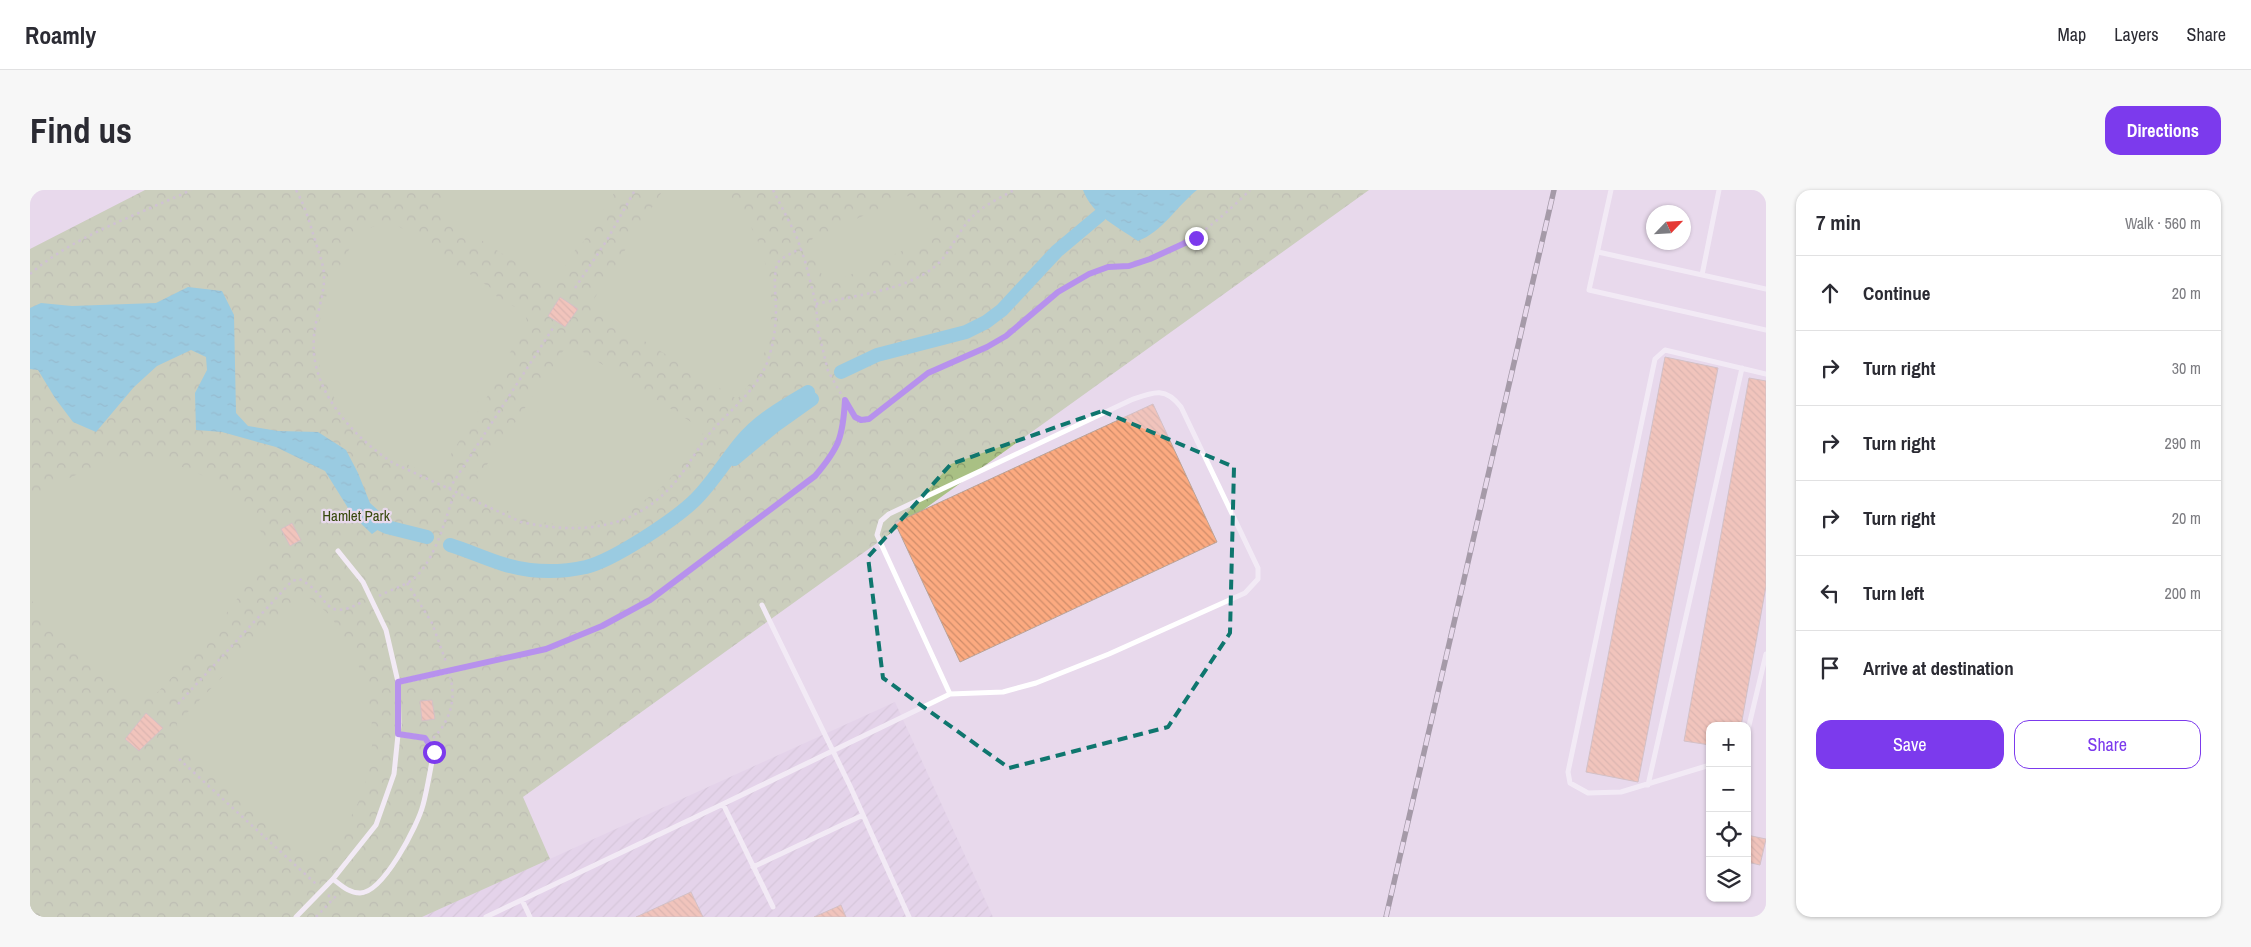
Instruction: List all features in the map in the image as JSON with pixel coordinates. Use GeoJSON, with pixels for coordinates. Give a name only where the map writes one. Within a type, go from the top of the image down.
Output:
{"type":"FeatureCollection","features":[{"type":"Feature","properties":{"kind":"lane"},"geometry":{"type":"LineString","coordinates":[[1611,190],[1589,290],[1766,330]]}},
{"type":"Feature","properties":{"kind":"lane"},"geometry":{"type":"LineString","coordinates":[[1702,275],[1719,190]]}},
{"type":"Feature","properties":{"kind":"lane"},"geometry":{"type":"LineString","coordinates":[[1598,252],[1766,289]]}},
{"type":"Feature","properties":{"kind":"lane"},"geometry":{"type":"LineString","coordinates":[[1706,766],[1621,792],[1588,793],[1570,783],[1568,772],[1655,359],[1665,350],[1766,374]]}},
{"type":"Feature","properties":{"kind":"lane"},"geometry":{"type":"LineString","coordinates":[[1648,785],[1742,368]]}},
{"type":"Feature","properties":{"kind":"lane"},"geometry":{"type":"LineString","coordinates":[[486,917],[950,694],[1003,692],[1036,683],[1109,654],[1245,594],[1258,580],[1258,568],[1181,407],[1174,397],[1157,391],[1131,400],[889,514],[881,522],[877,535],[950,694]]}},
{"type":"Feature","properties":{"kind":"lane"},"geometry":{"type":"LineString","coordinates":[[296,917],[333,879],[376,824],[394,774],[398,734],[398,682],[386,630],[363,582],[338,551]]}},
{"type":"Feature","properties":{"kind":"lane"},"geometry":{"type":"LineString","coordinates":[[762,606],[833,751],[909,917]]}},
{"type":"Feature","properties":{"kind":"lane"},"geometry":{"type":"LineString","coordinates":[[1750,722],[1766,654]]}},
{"type":"Feature","properties":{"kind":"lane"},"geometry":{"type":"LineString","coordinates":[[398,682],[448,671]]}},
{"type":"Feature","properties":{"kind":"lane"},"geometry":{"type":"LineString","coordinates":[[333,879],[350,892],[362,893],[375,887],[397,860],[423,807],[434,752],[425,738],[398,734]]}},
{"type":"Feature","properties":{"kind":"lane"},"geometry":{"type":"LineString","coordinates":[[723,804],[773,907]]}},
{"type":"Feature","properties":{"kind":"lane"},"geometry":{"type":"LineString","coordinates":[[753,866],[863,815]]}},
{"type":"Feature","properties":{"kind":"lane"},"geometry":{"type":"LineString","coordinates":[[522,900],[530,917]]}},
{"type":"Feature","properties":{"kind":"path"},"geometry":{"type":"LineString","coordinates":[[30,274],[62,250],[81,239],[191,190]]}},
{"type":"Feature","properties":{"kind":"path"},"geometry":{"type":"LineString","coordinates":[[296,190],[309,214],[325,278],[313,338],[314,363],[321,383],[337,410],[374,451],[393,463],[521,522],[568,529],[587,529],[608,525],[637,513],[655,500],[678,478],[710,432],[747,396],[767,362],[774,337],[777,264],[781,259],[801,248]]}},
{"type":"Feature","properties":{"kind":"path"},"geometry":{"type":"LineString","coordinates":[[575,288],[607,240],[634,190]]}},
{"type":"Feature","properties":{"kind":"path"},"geometry":{"type":"LineString","coordinates":[[773,190],[801,248],[816,304],[818,330],[828,371],[855,417],[861,420],[869,419],[928,373],[987,347],[1006,336],[1058,292],[1089,274],[1108,267],[1129,266],[1150,259],[1196,238],[1229,211],[1250,190]]}},
{"type":"Feature","properties":{"kind":"path"},"geometry":{"type":"LineString","coordinates":[[816,304],[877,290],[920,277],[943,258],[972,217],[984,207],[1014,190]]}},
{"type":"Feature","properties":{"kind":"path"},"geometry":{"type":"LineString","coordinates":[[449,489],[555,325]]}},
{"type":"Feature","properties":{"kind":"path"},"geometry":{"type":"LineString","coordinates":[[448,671],[546,649],[602,626],[650,600],[815,476],[833,455],[843,430],[845,400]]}},
{"type":"Feature","properties":{"kind":"path"},"geometry":{"type":"LineString","coordinates":[[391,589],[407,584],[415,577],[434,551],[455,492]]}},
{"type":"Feature","properties":{"kind":"path"},"geometry":{"type":"LineString","coordinates":[[178,704],[292,581],[299,579],[309,584],[332,609],[340,611],[351,608]]}},
{"type":"Feature","properties":{"kind":"path"},"geometry":{"type":"LineString","coordinates":[[179,759],[314,882]]}},
{"type":"Feature","properties":{"kind":"path"},"geometry":{"type":"LineString","coordinates":[[316,917],[345,888]]}},
{"type":"Feature","properties":{"kind":"highlighted area"},"geometry":{"type":"Polygon","coordinates":[[[1102,411],[1234,467],[1230,633],[1168,727],[1009,768],[883,678],[868,557],[951,464],[1102,411]]]}},
{"type":"Feature","properties":{"kind":"shaded area"},"geometry":{"type":"Polygon","coordinates":[[[895,702],[993,917],[422,917],[895,702]]]}},
{"type":"Feature","properties":{"kind":"green space","name":"Hamlet Park"},"geometry":{"type":"Polygon","coordinates":[[[145,190],[1369,190],[523,797],[550,859],[422,917],[30,917],[30,249],[145,190]]]}},
{"type":"Feature","properties":{"kind":"green space"},"geometry":{"type":"Polygon","coordinates":[[[457,190],[616,190],[559,276],[546,279],[517,260],[515,262],[430,207],[450,200],[457,190]]]}},
{"type":"Feature","properties":{"kind":"green space"},"geometry":{"type":"Polygon","coordinates":[[[663,190],[725,190],[742,212],[756,237],[766,265],[771,293],[771,322],[766,349],[754,376],[737,399],[598,312],[594,299],[663,190]]]}},
{"type":"Feature","properties":{"kind":"green space"},"geometry":{"type":"Polygon","coordinates":[[[908,196],[914,198],[930,233],[928,239],[830,284],[825,282],[809,245],[813,238],[908,196]]]}},
{"type":"Feature","properties":{"kind":"green space"},"geometry":{"type":"Polygon","coordinates":[[[391,221],[498,293],[496,296],[525,313],[528,326],[509,354],[512,357],[436,478],[388,454],[362,433],[333,396],[326,383],[318,358],[319,328],[323,308],[329,289],[342,261],[361,234],[366,230],[391,221]]]}},
{"type":"Feature","properties":{"kind":"green space"},"geometry":{"type":"Polygon","coordinates":[[[577,348],[705,431],[678,469],[658,490],[640,503],[622,513],[582,524],[539,521],[517,515],[468,493],[563,351],[577,348]]]}},
{"type":"Feature","properties":{"kind":"green space"},"geometry":{"type":"Polygon","coordinates":[[[123,459],[149,460],[172,464],[193,471],[212,481],[230,494],[246,510],[272,552],[202,646],[152,698],[130,699],[81,655],[30,599],[30,508],[40,498],[73,476],[123,459]]]}},
{"type":"Feature","properties":{"kind":"green space"},"geometry":{"type":"Polygon","coordinates":[[[304,594],[330,616],[356,658],[370,706],[372,730],[371,755],[367,779],[358,803],[345,827],[316,862],[213,774],[178,740],[177,723],[304,594]]]}},
{"type":"Feature","properties":{"kind":"water"},"geometry":{"type":"Polygon","coordinates":[[[1083,190],[1197,190],[1162,225],[1147,237],[1138,241],[1099,213],[1087,199],[1083,190]]]}},
{"type":"Feature","properties":{"kind":"water"},"geometry":{"type":"Polygon","coordinates":[[[188,287],[222,291],[234,315],[236,413],[248,426],[278,431],[318,432],[346,450],[370,503],[390,521],[372,534],[353,516],[325,471],[276,447],[222,432],[196,430],[195,393],[207,370],[206,357],[191,350],[157,366],[134,387],[96,432],[73,422],[55,398],[38,370],[30,369],[30,308],[41,303],[72,306],[156,303],[188,287]]]}},
{"type":"Feature","properties":{"kind":"building"},"geometry":{"type":"Polygon","coordinates":[[[560,297],[578,309],[565,327],[548,316],[560,297]]]}},
{"type":"Feature","properties":{"kind":"building"},"geometry":{"type":"Polygon","coordinates":[[[1665,357],[1718,368],[1638,782],[1586,772],[1665,357]]]}},
{"type":"Feature","properties":{"kind":"building"},"geometry":{"type":"Polygon","coordinates":[[[1749,378],[1766,381],[1766,586],[1742,722],[1706,722],[1706,744],[1684,741],[1749,378]]]}},
{"type":"Feature","properties":{"kind":"building"},"geometry":{"type":"Polygon","coordinates":[[[1153,404],[1217,542],[960,662],[895,523],[1153,404]]]}},
{"type":"Feature","properties":{"kind":"building"},"geometry":{"type":"Polygon","coordinates":[[[292,523],[301,540],[290,546],[281,529],[292,523]]]}},
{"type":"Feature","properties":{"kind":"building"},"geometry":{"type":"Polygon","coordinates":[[[432,700],[435,719],[422,721],[420,701],[432,700]]]}},
{"type":"Feature","properties":{"kind":"building"},"geometry":{"type":"Polygon","coordinates":[[[146,713],[163,728],[139,751],[125,739],[146,713]]]}},
{"type":"Feature","properties":{"kind":"building"},"geometry":{"type":"Polygon","coordinates":[[[1751,836],[1766,839],[1760,865],[1751,863],[1751,836]]]}},
{"type":"Feature","properties":{"kind":"building"},"geometry":{"type":"Polygon","coordinates":[[[691,892],[703,917],[636,917],[691,892]]]}},
{"type":"Feature","properties":{"kind":"building"},"geometry":{"type":"Polygon","coordinates":[[[841,905],[846,917],[814,917],[841,905]]]}},
{"type":"Feature","properties":{"kind":"waterway"},"geometry":{"type":"LineString","coordinates":[[841,372],[877,355],[966,332],[986,322],[1002,310],[1057,251],[1100,215]]}},
{"type":"Feature","properties":{"kind":"waterway"},"geometry":{"type":"LineString","coordinates":[[450,545],[499,563],[530,570],[565,570],[598,563],[644,538],[687,507],[708,485],[748,434],[772,414],[808,392]]}},
{"type":"Feature","properties":{"kind":"waterway"},"geometry":{"type":"LineString","coordinates":[[734,459],[774,426],[812,399]]}},
{"type":"Feature","properties":{"kind":"waterway"},"geometry":{"type":"LineString","coordinates":[[373,520],[387,527],[427,537]]}},
{"type":"Feature","properties":{"kind":"railway"},"geometry":{"type":"LineString","coordinates":[[1386,917],[1554,190]]}},
{"type":"Feature","properties":{"kind":"route"},"geometry":{"type":"LineString","coordinates":[[434,752],[425,738],[398,734],[398,682],[546,649],[602,626],[650,600],[815,476],[833,455],[843,430],[845,400],[855,417],[861,420],[869,419],[928,373],[987,347],[1006,336],[1058,292],[1089,274],[1108,267],[1129,266],[1150,259],[1196,238]]}}]}
